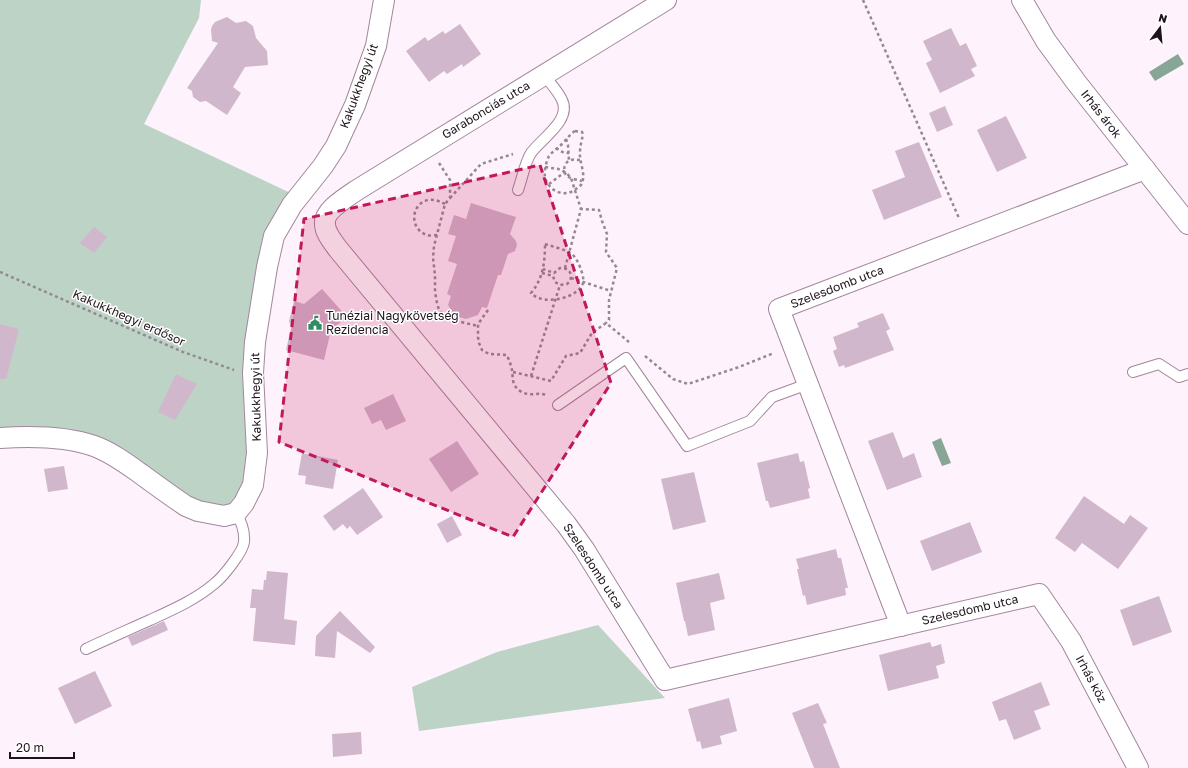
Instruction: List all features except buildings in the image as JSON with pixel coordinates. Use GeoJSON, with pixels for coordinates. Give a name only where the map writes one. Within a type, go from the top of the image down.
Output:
{"type":"FeatureCollection","features":[{"type":"Feature","properties":{"kind":"street","name":"Kakukkhegyi út"},"geometry":{"type":"LineString","coordinates":[[236,513],[244,503],[253,485],[254,478],[257,453],[253,373],[255,342],[267,267],[274,236],[292,205],[323,166],[336,146],[355,106],[376,46],[384,0]]}},
{"type":"Feature","properties":{"kind":"street","name":"Garabonciás utca"},"geometry":{"type":"LineString","coordinates":[[328,234],[324,223],[327,215],[338,203],[356,190],[666,0]]}},
{"type":"Feature","properties":{"kind":"street","name":"Irhás árok"},"geometry":{"type":"LineString","coordinates":[[1022,0],[1046,41],[1076,82],[1188,224]]}},
{"type":"Feature","properties":{"kind":"street","name":"Szelesdomb utca"},"geometry":{"type":"LineString","coordinates":[[901,626],[779,309],[1145,169]]}},
{"type":"Feature","properties":{"kind":"street","name":"Szelesdomb utca"},"geometry":{"type":"LineString","coordinates":[[328,234],[338,249],[566,524],[584,549],[665,680],[1039,594]]}},
{"type":"Feature","properties":{"kind":"street"},"geometry":{"type":"LineString","coordinates":[[0,438],[17,437],[59,439],[95,447],[122,461],[186,506],[204,512],[224,516],[236,513]]}},
{"type":"Feature","properties":{"kind":"street","name":"Irhás köz"},"geometry":{"type":"LineString","coordinates":[[1039,594],[1070,641],[1138,768]]}},
{"type":"Feature","properties":{"kind":"lane"},"geometry":{"type":"LineString","coordinates":[[518,190],[530,155],[536,146],[545,139],[556,126],[564,110],[563,100],[544,75]]}},
{"type":"Feature","properties":{"kind":"lane"},"geometry":{"type":"LineString","coordinates":[[558,405],[626,358],[686,446],[750,421],[772,397],[808,384]]}},
{"type":"Feature","properties":{"kind":"lane"},"geometry":{"type":"LineString","coordinates":[[1133,372],[1159,364],[1179,377],[1188,374]]}},
{"type":"Feature","properties":{"kind":"lane"},"geometry":{"type":"LineString","coordinates":[[86,649],[183,605],[215,584],[229,568],[242,549],[244,543],[241,521],[236,513]]}},
{"type":"Feature","properties":{"kind":"path"},"geometry":{"type":"LineString","coordinates":[[863,0],[968,237]]}},
{"type":"Feature","properties":{"kind":"path"},"geometry":{"type":"LineString","coordinates":[[576,131],[582,132],[580,160],[583,172],[581,186],[569,193],[562,194],[557,192],[549,184],[545,177],[545,168],[550,155],[566,139],[576,131]]}},
{"type":"Feature","properties":{"kind":"path"},"geometry":{"type":"LineString","coordinates":[[566,139],[569,161]]}},
{"type":"Feature","properties":{"kind":"path"},"geometry":{"type":"LineString","coordinates":[[478,326],[457,321],[445,316],[438,310],[435,292],[433,258],[445,204],[481,164],[523,152],[536,146]]}},
{"type":"Feature","properties":{"kind":"path"},"geometry":{"type":"LineString","coordinates":[[427,147],[450,180],[450,198]]}},
{"type":"Feature","properties":{"kind":"path"},"geometry":{"type":"LineString","coordinates":[[556,148],[564,153],[569,153]]}},
{"type":"Feature","properties":{"kind":"path"},"geometry":{"type":"LineString","coordinates":[[549,184],[565,171],[567,162],[572,160],[580,160]]}},
{"type":"Feature","properties":{"kind":"path"},"geometry":{"type":"LineString","coordinates":[[541,167],[565,171],[571,178],[581,209],[565,268]]}},
{"type":"Feature","properties":{"kind":"path"},"geometry":{"type":"LineString","coordinates":[[571,178],[582,181]]}},
{"type":"Feature","properties":{"kind":"path"},"geometry":{"type":"LineString","coordinates":[[437,235],[428,235],[421,231],[415,224],[414,217],[416,208],[422,202],[430,199],[438,200],[445,204]]}},
{"type":"Feature","properties":{"kind":"path"},"geometry":{"type":"LineString","coordinates":[[513,372],[551,381],[566,356],[580,352],[592,333],[609,320],[609,300],[617,268],[606,252],[607,234],[599,210],[581,209]]}},
{"type":"Feature","properties":{"kind":"path"},"geometry":{"type":"LineString","coordinates":[[545,244],[559,248],[573,256],[579,265],[583,276],[583,282],[577,291],[571,295],[556,300],[539,298],[531,293],[543,271],[545,261],[545,244]]}},
{"type":"Feature","properties":{"kind":"path"},"geometry":{"type":"LineString","coordinates":[[560,268],[565,268],[571,273],[571,278],[567,284],[560,285],[555,282],[553,276],[543,271],[554,273],[560,268]]}},
{"type":"Feature","properties":{"kind":"path","name":"Kakukkhegyi erdősor"},"geometry":{"type":"LineString","coordinates":[[0,272],[183,352],[235,371],[253,373]]}},
{"type":"Feature","properties":{"kind":"path"},"geometry":{"type":"LineString","coordinates":[[571,278],[611,291]]}},
{"type":"Feature","properties":{"kind":"path"},"geometry":{"type":"LineString","coordinates":[[531,376],[560,285]]}},
{"type":"Feature","properties":{"kind":"path"},"geometry":{"type":"LineString","coordinates":[[488,310],[480,319],[478,326],[478,336],[482,350],[489,354],[507,355],[513,372],[515,386],[526,394],[545,394],[558,405]]}},
{"type":"Feature","properties":{"kind":"path"},"geometry":{"type":"LineString","coordinates":[[606,323],[629,342]]}},
{"type":"Feature","properties":{"kind":"path"},"geometry":{"type":"LineString","coordinates":[[641,352],[673,379],[688,384],[778,352]]}},
{"type":"Feature","properties":{"kind":"highlighted area"},"geometry":{"type":"Polygon","coordinates":[[[540,165],[611,383],[513,537],[279,442],[304,219],[540,165]]]}},
{"type":"Feature","properties":{"kind":"shaded area"},"geometry":{"type":"Polygon","coordinates":[[[0,0],[201,0],[199,18],[144,124],[299,197],[267,267],[253,485],[224,516],[95,447],[0,438],[0,0]]]}},
{"type":"Feature","properties":{"kind":"shaded area"},"geometry":{"type":"Polygon","coordinates":[[[1178,54],[1184,64],[1155,81],[1149,72],[1178,54]]]}},
{"type":"Feature","properties":{"kind":"shaded area"},"geometry":{"type":"Polygon","coordinates":[[[941,438],[951,463],[942,466],[932,442],[941,438]]]}},
{"type":"Feature","properties":{"kind":"shaded area"},"geometry":{"type":"Polygon","coordinates":[[[598,625],[665,698],[419,731],[412,687],[497,652],[598,625]]]}},
{"type":"Feature","properties":{"kind":"place","name":"Tunéziai Nagykövetség Rezidencia"},"geometry":{"type":"Point","coordinates":[315,323]}}]}
